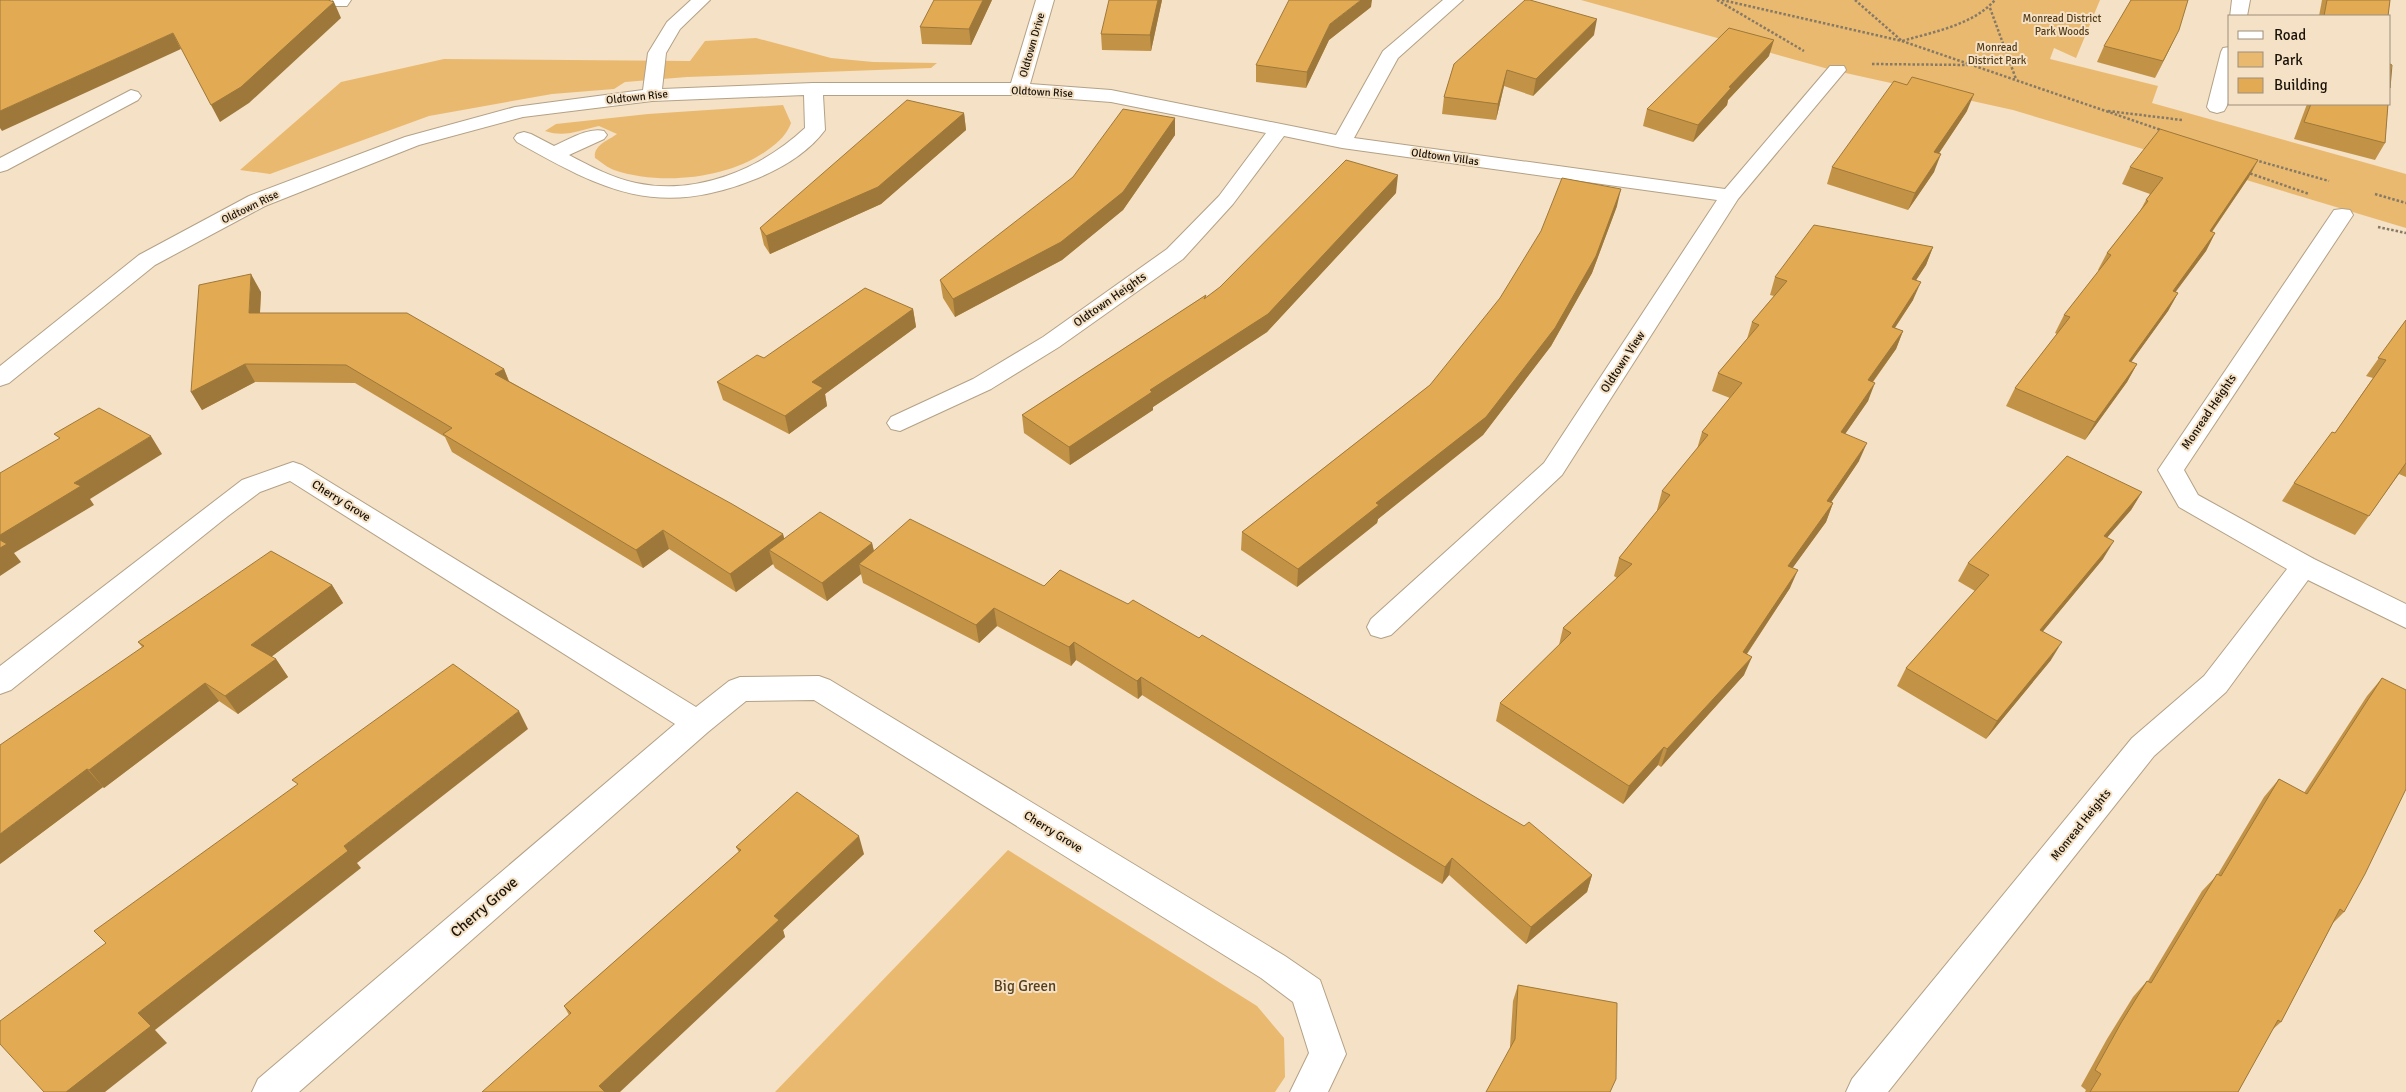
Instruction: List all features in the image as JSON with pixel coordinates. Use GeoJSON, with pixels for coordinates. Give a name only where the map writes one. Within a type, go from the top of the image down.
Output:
{"type":"FeatureCollection","features":[{"type":"Feature","properties":{"kind":"street"},"geometry":{"type":"LineString","coordinates":[[652,95],[656,54],[673,26],[701,0]]}},
{"type":"Feature","properties":{"kind":"street","name":"Oldtown Drive"},"geometry":{"type":"LineString","coordinates":[[1019,90],[1045,0]]}},
{"type":"Feature","properties":{"kind":"street"},"geometry":{"type":"LineString","coordinates":[[1342,142],[1390,55],[1454,0]]}},
{"type":"Feature","properties":{"kind":"street"},"geometry":{"type":"LineString","coordinates":[[2238,15],[2241,0]]}},
{"type":"Feature","properties":{"kind":"street"},"geometry":{"type":"LineString","coordinates":[[2217,107],[2228,60]]}},
{"type":"Feature","properties":{"kind":"street","name":"Oldtown View"},"geometry":{"type":"LineString","coordinates":[[1381,627],[1553,469],[1730,196],[1836,70]]}},
{"type":"Feature","properties":{"kind":"street"},"geometry":{"type":"LineString","coordinates":[[524,138],[581,170],[629,187],[646,191],[711,186],[741,178],[778,161],[804,141],[815,130],[813,90]]}},
{"type":"Feature","properties":{"kind":"street","name":"Oldtown Rise"},"geometry":{"type":"LineString","coordinates":[[0,378],[147,260],[257,201],[412,141],[522,111],[652,95],[813,90],[1019,90],[1111,96],[1280,128],[1342,142]]}},
{"type":"Feature","properties":{"kind":"street"},"geometry":{"type":"LineString","coordinates":[[0,166],[132,96]]}},
{"type":"Feature","properties":{"kind":"street","name":"Oldtown Heights"},"geometry":{"type":"LineString","coordinates":[[900,423],[982,384],[1051,342],[1175,254],[1226,200],[1280,128]]}},
{"type":"Feature","properties":{"kind":"street"},"geometry":{"type":"LineString","coordinates":[[553,154],[597,135]]}},
{"type":"Feature","properties":{"kind":"street","name":"Oldtown Villas"},"geometry":{"type":"LineString","coordinates":[[1342,142],[1730,196]]}},
{"type":"Feature","properties":{"kind":"street","name":"Monread Heights"},"geometry":{"type":"LineString","coordinates":[[2342,215],[2171,470],[2188,501],[2304,566],[2406,617]]}},
{"type":"Feature","properties":{"kind":"street","name":"Cherry Grove"},"geometry":{"type":"LineString","coordinates":[[0,682],[219,508],[251,486],[293,471],[697,723]]}},
{"type":"Feature","properties":{"kind":"street","name":"Monread Heights"},"geometry":{"type":"LineString","coordinates":[[1865,1092],[2143,747],[2215,684],[2304,566]]}},
{"type":"Feature","properties":{"kind":"street","name":"Cherry Grove"},"geometry":{"type":"LineString","coordinates":[[271,1092],[697,723],[740,689],[819,688],[1273,968],[1307,992],[1328,1054],[1309,1092]]}},
{"type":"Feature","properties":{"kind":"path"},"geometry":{"type":"LineString","coordinates":[[1722,0],[1902,40],[2168,133]]}},
{"type":"Feature","properties":{"kind":"path"},"geometry":{"type":"LineString","coordinates":[[1856,0],[1902,40]]}},
{"type":"Feature","properties":{"kind":"path"},"geometry":{"type":"LineString","coordinates":[[1902,40],[1941,29],[1990,8],[1995,0]]}},
{"type":"Feature","properties":{"kind":"path"},"geometry":{"type":"LineString","coordinates":[[1990,8],[2016,80]]}},
{"type":"Feature","properties":{"kind":"path"},"geometry":{"type":"LineString","coordinates":[[2103,110],[2183,120],[2201,110],[2217,107]]}},
{"type":"Feature","properties":{"kind":"path"},"geometry":{"type":"LineString","coordinates":[[2253,159],[2330,181]]}},
{"type":"Feature","properties":{"kind":"path"},"geometry":{"type":"LineString","coordinates":[[2243,171],[2311,195],[2342,215]]}},
{"type":"Feature","properties":{"kind":"path"},"geometry":{"type":"LineString","coordinates":[[2368,192],[2406,203]]}},
{"type":"Feature","properties":{"kind":"path"},"geometry":{"type":"LineString","coordinates":[[2372,225],[2406,233]]}},
{"type":"Feature","properties":{"kind":"green space","name":"Monread District Park"},"geometry":{"type":"Polygon","coordinates":[[[1581,0],[2100,0],[2076,58],[2054,48],[2050,59],[2158,86],[2152,103],[2406,174],[2406,228],[2013,110],[1832,70],[1581,0]]]}},
{"type":"Feature","properties":{"kind":"green space"},"geometry":{"type":"Polygon","coordinates":[[[756,38],[831,58],[873,62],[937,63],[931,68],[687,77],[625,82],[614,89],[552,94],[429,116],[270,174],[240,170],[341,82],[444,59],[690,61],[705,41],[756,38]]]}},
{"type":"Feature","properties":{"kind":"green space"},"geometry":{"type":"Polygon","coordinates":[[[783,105],[791,123],[785,134],[773,146],[753,159],[735,167],[694,177],[653,178],[633,175],[609,168],[595,158],[595,153],[599,146],[617,134],[599,126],[566,134],[545,131],[556,124],[648,114],[783,105]]]}},
{"type":"Feature","properties":{"kind":"green space","name":"Big Green"},"geometry":{"type":"Polygon","coordinates":[[[1008,850],[1257,1006],[1284,1038],[1285,1077],[1275,1092],[775,1092],[1008,850]]]}},
{"type":"Feature","properties":{"kind":"building"},"geometry":{"type":"Polygon","coordinates":[[[0,0],[328,0],[334,2],[241,87],[211,105],[173,33],[0,111],[0,0]]]}},
{"type":"Feature","properties":{"kind":"building"},"geometry":{"type":"Polygon","coordinates":[[[934,0],[983,0],[969,29],[920,27],[934,0]]]}},
{"type":"Feature","properties":{"kind":"building"},"geometry":{"type":"Polygon","coordinates":[[[1109,0],[1158,0],[1150,35],[1101,34],[1109,0]]]}},
{"type":"Feature","properties":{"kind":"building"},"geometry":{"type":"Polygon","coordinates":[[[1289,0],[1361,0],[1330,24],[1307,72],[1256,65],[1289,0]]]}},
{"type":"Feature","properties":{"kind":"building"},"geometry":{"type":"Polygon","coordinates":[[[1525,0],[1597,19],[1536,79],[1507,70],[1498,104],[1444,97],[1454,64],[1525,0]]]}},
{"type":"Feature","properties":{"kind":"building"},"geometry":{"type":"Polygon","coordinates":[[[2131,0],[2188,0],[2179,30],[2163,61],[2104,46],[2131,0]]]}},
{"type":"Feature","properties":{"kind":"building"},"geometry":{"type":"Polygon","coordinates":[[[2327,0],[2390,0],[2388,15],[2324,15],[2327,0]]]}},
{"type":"Feature","properties":{"kind":"building"},"geometry":{"type":"Polygon","coordinates":[[[1729,28],[1774,40],[1729,87],[1731,88],[1698,125],[1647,109],[1729,28]]]}},
{"type":"Feature","properties":{"kind":"building"},"geometry":{"type":"Polygon","coordinates":[[[1912,77],[1974,94],[1934,152],[1941,154],[1915,193],[1832,167],[1894,81],[1907,85],[1912,77]]]}},
{"type":"Feature","properties":{"kind":"building"},"geometry":{"type":"Polygon","coordinates":[[[907,100],[964,113],[878,187],[766,236],[760,228],[907,100]]]}},
{"type":"Feature","properties":{"kind":"building"},"geometry":{"type":"Polygon","coordinates":[[[2311,105],[2388,105],[2385,143],[2304,122],[2311,105]]]}},
{"type":"Feature","properties":{"kind":"building"},"geometry":{"type":"Polygon","coordinates":[[[1123,109],[1175,118],[1123,192],[1061,242],[953,299],[940,280],[1073,177],[1123,109]]]}},
{"type":"Feature","properties":{"kind":"building"},"geometry":{"type":"Polygon","coordinates":[[[2160,129],[2258,160],[2210,231],[2215,233],[2173,291],[2178,293],[2129,361],[2137,364],[2095,422],[2015,388],[2070,317],[2064,315],[2111,255],[2107,253],[2148,201],[2146,200],[2163,178],[2130,167],[2160,129]]]}},
{"type":"Feature","properties":{"kind":"building"},"geometry":{"type":"Polygon","coordinates":[[[1346,160],[1398,175],[1268,314],[1150,390],[1152,392],[1069,447],[1022,415],[1220,287],[1346,160]]]}},
{"type":"Feature","properties":{"kind":"building"},"geometry":{"type":"Polygon","coordinates":[[[1562,178],[1621,189],[1596,256],[1555,328],[1486,417],[1376,503],[1379,505],[1298,569],[1242,532],[1430,385],[1500,298],[1541,231],[1562,178]]]}},
{"type":"Feature","properties":{"kind":"building"},"geometry":{"type":"Polygon","coordinates":[[[1814,225],[1933,247],[1912,279],[1921,282],[1892,327],[1903,331],[1868,380],[1875,383],[1841,432],[1867,443],[1827,501],[1833,503],[1788,566],[1798,570],[1743,652],[1752,657],[1667,749],[1664,747],[1629,786],[1500,703],[1571,633],[1563,628],[1632,564],[1619,558],[1670,495],[1662,491],[1708,435],[1702,432],[1742,383],[1718,373],[1759,325],[1752,322],[1787,281],[1775,277],[1814,225]]]}},
{"type":"Feature","properties":{"kind":"building"},"geometry":{"type":"Polygon","coordinates":[[[251,274],[249,313],[407,313],[504,369],[495,374],[783,534],[730,574],[663,530],[636,550],[443,434],[452,428],[346,365],[245,364],[191,392],[199,285],[251,274]]]}},
{"type":"Feature","properties":{"kind":"building"},"geometry":{"type":"Polygon","coordinates":[[[865,288],[913,309],[812,382],[823,388],[785,416],[717,382],[757,355],[764,358],[865,288]]]}},
{"type":"Feature","properties":{"kind":"building"},"geometry":{"type":"Polygon","coordinates":[[[2406,320],[2406,463],[2369,516],[2294,483],[2332,432],[2335,433],[2386,360],[2378,358],[2406,320]]]}},
{"type":"Feature","properties":{"kind":"building"},"geometry":{"type":"Polygon","coordinates":[[[99,408],[151,436],[74,483],[81,486],[0,535],[0,473],[60,438],[54,434],[99,408]]]}},
{"type":"Feature","properties":{"kind":"building"},"geometry":{"type":"Polygon","coordinates":[[[2067,456],[2142,492],[2104,536],[2114,541],[2040,630],[2062,642],[1997,721],[1906,668],[1989,575],[1968,563],[2067,456]]]}},
{"type":"Feature","properties":{"kind":"building"},"geometry":{"type":"Polygon","coordinates":[[[820,512],[872,543],[822,583],[769,550],[820,512]]]}},
{"type":"Feature","properties":{"kind":"building"},"geometry":{"type":"Polygon","coordinates":[[[910,519],[1044,586],[1060,570],[1128,604],[1133,600],[1199,638],[1202,635],[1524,826],[1529,822],[1592,875],[1531,927],[1452,858],[1445,867],[1141,677],[1137,681],[1074,642],[1069,647],[994,608],[976,625],[859,564],[910,519]]]}},
{"type":"Feature","properties":{"kind":"building"},"geometry":{"type":"Polygon","coordinates":[[[0,540],[7,544],[0,548],[0,540]]]}},
{"type":"Feature","properties":{"kind":"building"},"geometry":{"type":"Polygon","coordinates":[[[271,551],[332,585],[251,645],[276,659],[225,696],[205,683],[0,834],[0,745],[144,646],[138,642],[271,551]]]}},
{"type":"Feature","properties":{"kind":"building"},"geometry":{"type":"Polygon","coordinates":[[[453,664],[519,711],[344,846],[348,851],[138,1013],[151,1026],[66,1092],[44,1092],[0,1044],[0,1021],[106,943],[94,931],[298,784],[292,780],[453,664]]]}},
{"type":"Feature","properties":{"kind":"building"},"geometry":{"type":"Polygon","coordinates":[[[2382,678],[2406,690],[2406,789],[2365,874],[2344,912],[2340,909],[2281,1022],[2278,1020],[2238,1092],[2090,1092],[2101,1074],[2095,1070],[2121,1023],[2147,981],[2151,983],[2217,874],[2221,876],[2279,779],[2307,794],[2382,678]]]}},
{"type":"Feature","properties":{"kind":"building"},"geometry":{"type":"Polygon","coordinates":[[[797,792],[859,836],[774,916],[779,920],[599,1086],[605,1092],[482,1092],[571,1013],[564,1006],[741,850],[736,847],[797,792]]]}},
{"type":"Feature","properties":{"kind":"building"},"geometry":{"type":"Polygon","coordinates":[[[1518,985],[1617,1003],[1616,1079],[1610,1092],[1486,1092],[1515,1039],[1518,985]]]}},
{"type":"Feature","properties":{"kind":"park label","name":"Monread District Park Woods"},"geometry":{"type":"Point","coordinates":[2062,24]}}]}
